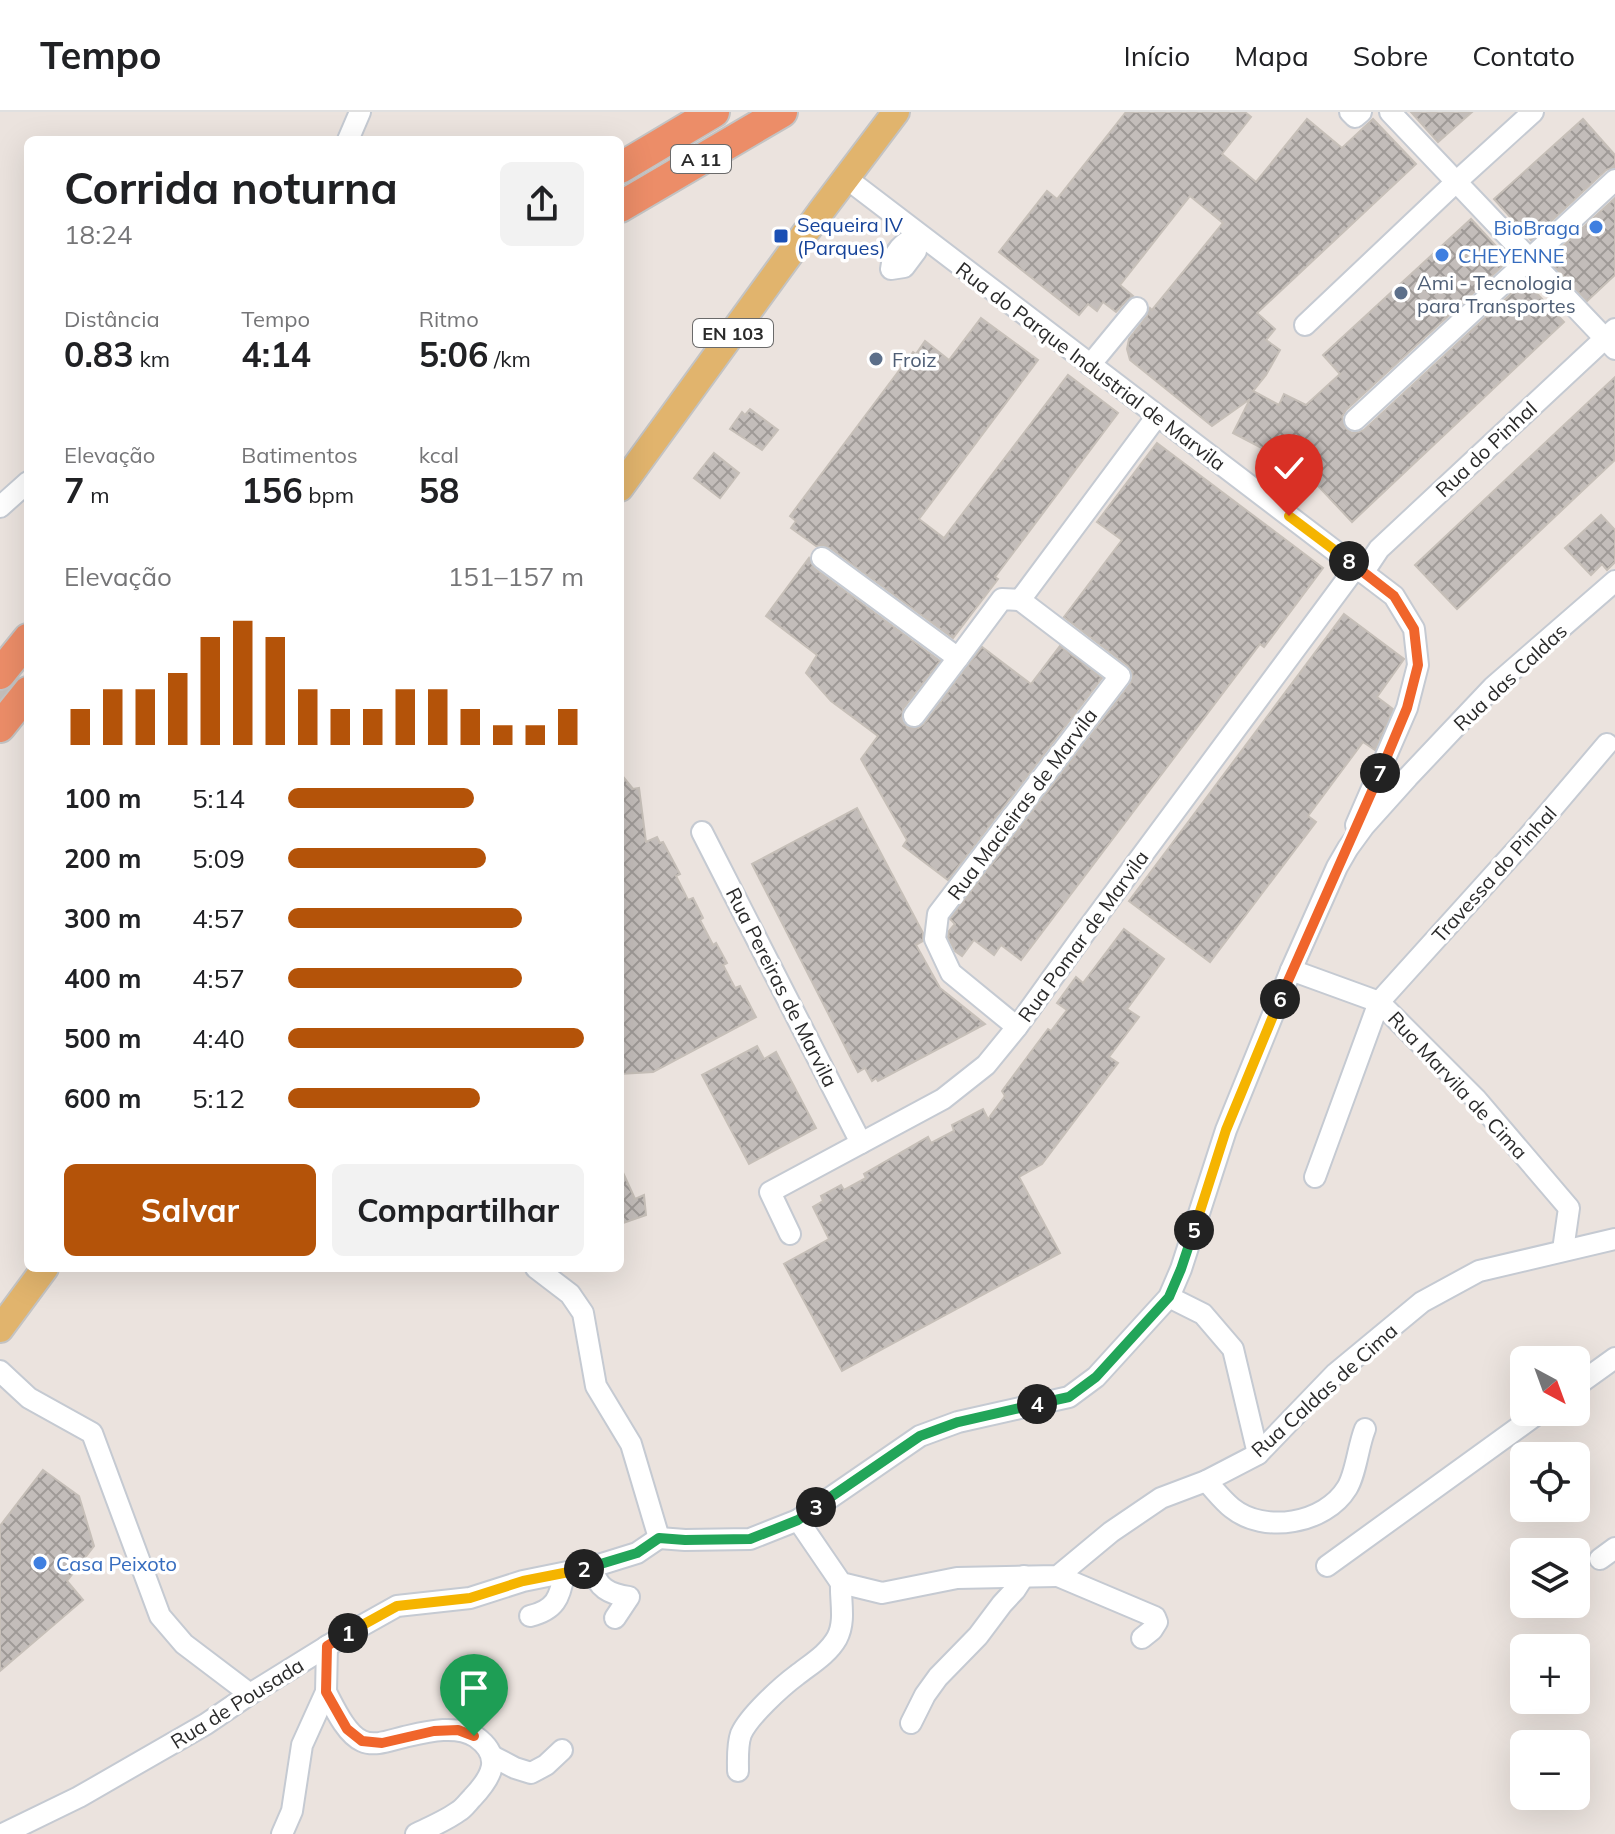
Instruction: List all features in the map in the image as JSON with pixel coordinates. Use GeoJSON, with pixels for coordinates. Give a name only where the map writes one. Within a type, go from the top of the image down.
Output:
{"type":"FeatureCollection","features":[{"type":"Feature","properties":{"kind":"highway","name":"A 11"},"geometry":{"type":"LineString","coordinates":[[624,166],[714,112]]}},
{"type":"Feature","properties":{"kind":"highway","name":"A 11"},"geometry":{"type":"LineString","coordinates":[[624,205],[782,112]]}},
{"type":"Feature","properties":{"kind":"highway"},"geometry":{"type":"LineString","coordinates":[[0,674],[24,644]]}},
{"type":"Feature","properties":{"kind":"highway"},"geometry":{"type":"LineString","coordinates":[[0,727],[24,697]]}},
{"type":"Feature","properties":{"kind":"main road","name":"EN 103"},"geometry":{"type":"LineString","coordinates":[[624,483],[896,112]]}},
{"type":"Feature","properties":{"kind":"main road"},"geometry":{"type":"LineString","coordinates":[[0,1329],[42,1272]]}},
{"type":"Feature","properties":{"kind":"street"},"geometry":{"type":"LineString","coordinates":[[350,136],[360,112]]}},
{"type":"Feature","properties":{"kind":"street"},"geometry":{"type":"LineString","coordinates":[[1350,112],[1355,117],[1361,112]]}},
{"type":"Feature","properties":{"kind":"street"},"geometry":{"type":"LineString","coordinates":[[1390,112],[1612,339]]}},
{"type":"Feature","properties":{"kind":"street"},"geometry":{"type":"LineString","coordinates":[[1305,325],[1533,112]]}},
{"type":"Feature","properties":{"kind":"street","name":"Rua do Parque Industrial de Marvila"},"geometry":{"type":"LineString","coordinates":[[846,178],[1394,596],[1414,629],[1418,665],[1407,708]]}},
{"type":"Feature","properties":{"kind":"street"},"geometry":{"type":"LineString","coordinates":[[1355,420],[1615,180]]}},
{"type":"Feature","properties":{"kind":"street"},"geometry":{"type":"LineString","coordinates":[[1090,365],[1137,308]]}},
{"type":"Feature","properties":{"kind":"street","name":"Rua do Pinhal"},"geometry":{"type":"LineString","coordinates":[[1359,570],[1612,339]]}},
{"type":"Feature","properties":{"kind":"street"},"geometry":{"type":"LineString","coordinates":[[914,716],[1002,599],[1020,600],[1157,416]]}},
{"type":"Feature","properties":{"kind":"street"},"geometry":{"type":"LineString","coordinates":[[0,507],[24,486]]}},
{"type":"Feature","properties":{"kind":"street"},"geometry":{"type":"LineString","coordinates":[[822,558],[958,658]]}},
{"type":"Feature","properties":{"kind":"street","name":"Rua Pomar de Marvila"},"geometry":{"type":"LineString","coordinates":[[790,1234],[770,1192],[943,1099],[986,1065],[1359,570]]}},
{"type":"Feature","properties":{"kind":"street","name":"Rua das Caldas"},"geometry":{"type":"LineString","coordinates":[[1337,867],[1364,826],[1493,687],[1615,581]]}},
{"type":"Feature","properties":{"kind":"street","name":"Rua Macieiras de Marvila"},"geometry":{"type":"LineString","coordinates":[[1017,1027],[951,973],[935,939],[938,914],[1120,676],[1020,600]]}},
{"type":"Feature","properties":{"kind":"street","name":"Rua das Caldas"},"geometry":{"type":"LineString","coordinates":[[659,1538],[750,1539],[798,1520],[920,1436],[958,1422],[1069,1397],[1096,1377],[1169,1297],[1226,1130],[1291,970],[1407,708]]}},
{"type":"Feature","properties":{"kind":"street","name":"Travessa do Pinhal"},"geometry":{"type":"LineString","coordinates":[[1379,1002],[1607,744]]}},
{"type":"Feature","properties":{"kind":"street"},"geometry":{"type":"LineString","coordinates":[[1374,784],[1385,793],[1401,784],[1383,765]]}},
{"type":"Feature","properties":{"kind":"street","name":"Rua Pereiras de Marvila"},"geometry":{"type":"LineString","coordinates":[[702,832],[861,1143]]}},
{"type":"Feature","properties":{"kind":"street","name":"Rua Marvila de Cima"},"geometry":{"type":"LineString","coordinates":[[1291,970],[1379,1002],[1476,1099],[1569,1208],[1563,1250]]}},
{"type":"Feature","properties":{"kind":"street"},"geometry":{"type":"LineString","coordinates":[[1315,1177],[1379,1002]]}},
{"type":"Feature","properties":{"kind":"street","name":"Rua Caldas de Cima"},"geometry":{"type":"LineString","coordinates":[[1058,1576],[1111,1532],[1161,1498],[1206,1481],[1258,1454],[1335,1374],[1422,1302],[1479,1271],[1615,1239]]}},
{"type":"Feature","properties":{"kind":"street"},"geometry":{"type":"LineString","coordinates":[[541,1272],[570,1294],[583,1313],[596,1386],[631,1444],[659,1538]]}},
{"type":"Feature","properties":{"kind":"street"},"geometry":{"type":"LineString","coordinates":[[1169,1297],[1203,1314],[1233,1349],[1258,1454]]}},
{"type":"Feature","properties":{"kind":"street"},"geometry":{"type":"LineString","coordinates":[[1590,1376],[1615,1358]]}},
{"type":"Feature","properties":{"kind":"street"},"geometry":{"type":"LineString","coordinates":[[0,1371],[29,1398],[92,1433],[160,1616],[184,1644],[250,1694]]}},
{"type":"Feature","properties":{"kind":"street"},"geometry":{"type":"LineString","coordinates":[[1327,1566],[1521,1426]]}},
{"type":"Feature","properties":{"kind":"street"},"geometry":{"type":"LineString","coordinates":[[1206,1481],[1233,1509],[1251,1518],[1269,1522],[1318,1515],[1334,1504],[1349,1487],[1365,1429]]}},
{"type":"Feature","properties":{"kind":"street"},"geometry":{"type":"LineString","coordinates":[[738,1771],[742,1733],[756,1714],[777,1692],[827,1652],[838,1637],[842,1612],[841,1583],[798,1520]]}},
{"type":"Feature","properties":{"kind":"street","name":"Rua de Pousada"},"geometry":{"type":"LineString","coordinates":[[3,1834],[92,1790],[397,1606],[470,1598],[523,1581],[592,1567],[637,1553],[659,1538]]}},
{"type":"Feature","properties":{"kind":"street"},"geometry":{"type":"LineString","coordinates":[[592,1567],[597,1581],[607,1591],[629,1597],[615,1618]]}},
{"type":"Feature","properties":{"kind":"street"},"geometry":{"type":"LineString","coordinates":[[530,1616],[552,1607],[564,1574]]}},
{"type":"Feature","properties":{"kind":"street"},"geometry":{"type":"LineString","coordinates":[[911,1723],[938,1677],[978,1636],[1024,1576]]}},
{"type":"Feature","properties":{"kind":"street"},"geometry":{"type":"LineString","coordinates":[[841,1583],[882,1593],[957,1578],[1058,1576],[1155,1617],[1157,1622],[1142,1638]]}},
{"type":"Feature","properties":{"kind":"street"},"geometry":{"type":"LineString","coordinates":[[282,1834],[292,1811],[302,1745],[326,1692],[327,1646]]}},
{"type":"Feature","properties":{"kind":"street"},"geometry":{"type":"LineString","coordinates":[[326,1692],[347,1729],[362,1741],[382,1743],[434,1731],[458,1730],[474,1736],[492,1756],[531,1773],[546,1765],[562,1750]]}},
{"type":"Feature","properties":{"kind":"street"},"geometry":{"type":"LineString","coordinates":[[416,1834],[459,1811],[492,1770],[492,1756]]}},
{"type":"Feature","properties":{"kind":"building"},"geometry":{"type":"Polygon","coordinates":[[[1126,112],[1245,112],[1251,117],[1222,154],[1256,182],[1307,119],[1342,148],[1373,119],[1416,164],[1257,313],[1275,329],[1266,340],[1280,350],[1253,391],[1279,405],[1284,394],[1306,405],[1340,374],[1323,355],[1471,219],[1509,260],[1346,410],[1342,417],[1345,428],[1352,433],[1364,430],[1525,281],[1564,322],[1352,522],[1288,454],[1285,460],[1233,433],[1250,399],[1212,426],[1130,360],[1127,349],[1129,339],[1150,308],[1152,310],[1223,223],[1190,196],[1120,285],[1133,296],[1116,312],[1103,302],[1097,311],[1088,304],[1079,315],[999,252],[1047,191],[1057,199],[1126,112]]]}},
{"type":"Feature","properties":{"kind":"building"},"geometry":{"type":"Polygon","coordinates":[[[1411,112],[1472,112],[1438,142],[1411,112]]]}},
{"type":"Feature","properties":{"kind":"building"},"geometry":{"type":"Polygon","coordinates":[[[1583,119],[1615,155],[1615,167],[1606,170],[1531,240],[1494,199],[1583,119]]]}},
{"type":"Feature","properties":{"kind":"building","name":"BioBraga"},"geometry":{"type":"Polygon","coordinates":[[[1615,198],[1615,275],[1587,301],[1548,260],[1615,198]]]}},
{"type":"Feature","properties":{"kind":"building"},"geometry":{"type":"Polygon","coordinates":[[[981,318],[1038,360],[919,519],[944,538],[1068,375],[1118,413],[953,638],[830,548],[816,546],[791,528],[796,521],[790,516],[913,352],[916,354],[925,341],[949,360],[981,318]]]}},
{"type":"Feature","properties":{"kind":"building"},"geometry":{"type":"Polygon","coordinates":[[[1615,377],[1615,460],[1457,609],[1415,565],[1615,377]]]}},
{"type":"Feature","properties":{"kind":"building"},"geometry":{"type":"Polygon","coordinates":[[[750,409],[778,430],[762,450],[730,429],[742,412],[745,415],[750,409]]]}},
{"type":"Feature","properties":{"kind":"building"},"geometry":{"type":"Polygon","coordinates":[[[1157,443],[1323,568],[1264,647],[1260,644],[1021,960],[1001,945],[994,955],[974,940],[962,956],[955,951],[948,937],[955,924],[950,919],[1133,678],[1128,666],[1064,617],[1122,540],[1097,522],[1157,443]]]}},
{"type":"Feature","properties":{"kind":"building"},"geometry":{"type":"Polygon","coordinates":[[[714,453],[739,473],[720,498],[694,478],[714,453]]]}},
{"type":"Feature","properties":{"kind":"building"},"geometry":{"type":"Polygon","coordinates":[[[1601,515],[1615,530],[1615,562],[1607,570],[1602,564],[1591,575],[1565,548],[1601,515]]]}},
{"type":"Feature","properties":{"kind":"building"},"geometry":{"type":"Polygon","coordinates":[[[809,558],[814,568],[940,661],[903,709],[902,720],[907,727],[918,728],[924,724],[982,647],[1031,684],[1060,646],[1102,678],[948,880],[903,846],[907,840],[861,759],[878,736],[831,701],[806,673],[817,655],[766,616],[809,558]]]}},
{"type":"Feature","properties":{"kind":"building"},"geometry":{"type":"Polygon","coordinates":[[[1344,614],[1404,659],[1377,697],[1393,709],[1375,750],[1363,742],[1308,816],[1316,822],[1210,962],[1129,901],[1344,614]]]}},
{"type":"Feature","properties":{"kind":"building"},"geometry":{"type":"Polygon","coordinates":[[[624,778],[633,789],[639,788],[646,842],[657,837],[660,843],[663,842],[680,874],[676,876],[688,900],[693,898],[713,945],[716,943],[727,963],[723,965],[735,988],[740,986],[756,1017],[653,1072],[624,1074],[624,778]]]}},
{"type":"Feature","properties":{"kind":"building"},"geometry":{"type":"Polygon","coordinates":[[[857,808],[923,933],[923,941],[916,945],[940,988],[985,1024],[878,1081],[876,1078],[872,1081],[865,1068],[858,1072],[752,864],[857,808]]]}},
{"type":"Feature","properties":{"kind":"building"},"geometry":{"type":"Polygon","coordinates":[[[1124,929],[1164,959],[1127,1009],[1139,1017],[1109,1057],[1118,1063],[1042,1164],[1019,1177],[1060,1253],[842,1371],[784,1264],[829,1239],[813,1207],[823,1201],[821,1196],[841,1185],[844,1190],[866,1178],[864,1174],[928,1137],[931,1143],[954,1131],[952,1125],[983,1109],[988,1119],[1005,1096],[1002,1091],[1048,1029],[1051,1031],[1067,1010],[1057,1003],[1076,977],[1083,983],[1124,929]]]}},
{"type":"Feature","properties":{"kind":"building"},"geometry":{"type":"Polygon","coordinates":[[[757,1046],[764,1059],[776,1052],[816,1128],[749,1164],[702,1075],[757,1046]]]}},
{"type":"Feature","properties":{"kind":"building"},"geometry":{"type":"Polygon","coordinates":[[[624,1175],[635,1199],[644,1195],[646,1215],[624,1223],[624,1175]]]}},
{"type":"Feature","properties":{"kind":"building","name":"Casa Peixoto"},"geometry":{"type":"Polygon","coordinates":[[[43,1470],[79,1496],[94,1546],[67,1581],[83,1600],[0,1671],[0,1526],[43,1470]]]}},
{"type":"Feature","properties":{"kind":"tunnel"},"geometry":{"type":"LineString","coordinates":[[0,684],[24,714]]}},
{"type":"Feature","properties":{"kind":"place","name":"BioBraga"},"geometry":{"type":"Point","coordinates":[1596,227]}},
{"type":"Feature","properties":{"kind":"place","name":"Sequeira IV (Parques)"},"geometry":{"type":"Point","coordinates":[781,236]}},
{"type":"Feature","properties":{"kind":"place","name":"CHEYENNE"},"geometry":{"type":"Point","coordinates":[1442,255]}},
{"type":"Feature","properties":{"kind":"place","name":"Ami - Tecnologia para Transportes"},"geometry":{"type":"Point","coordinates":[1401,293]}},
{"type":"Feature","properties":{"kind":"place","name":"Froiz"},"geometry":{"type":"Point","coordinates":[876,359]}},
{"type":"Feature","properties":{"kind":"place","name":"Casa Peixoto"},"geometry":{"type":"Point","coordinates":[40,1563]}},
{"type":"Feature","properties":{"kind":"route"},"geometry":{"type":"LineString","coordinates":[[474,1736],[458,1730],[434,1731],[382,1743],[362,1741],[347,1729],[326,1692],[327,1646],[397,1606],[470,1598],[523,1581],[592,1567],[637,1553],[659,1538],[750,1539],[798,1520],[920,1436],[958,1422],[1069,1397],[1096,1377],[1169,1297],[1226,1130],[1291,970],[1398,731],[1418,665],[1414,629],[1394,596],[1289,516]]}}]}
